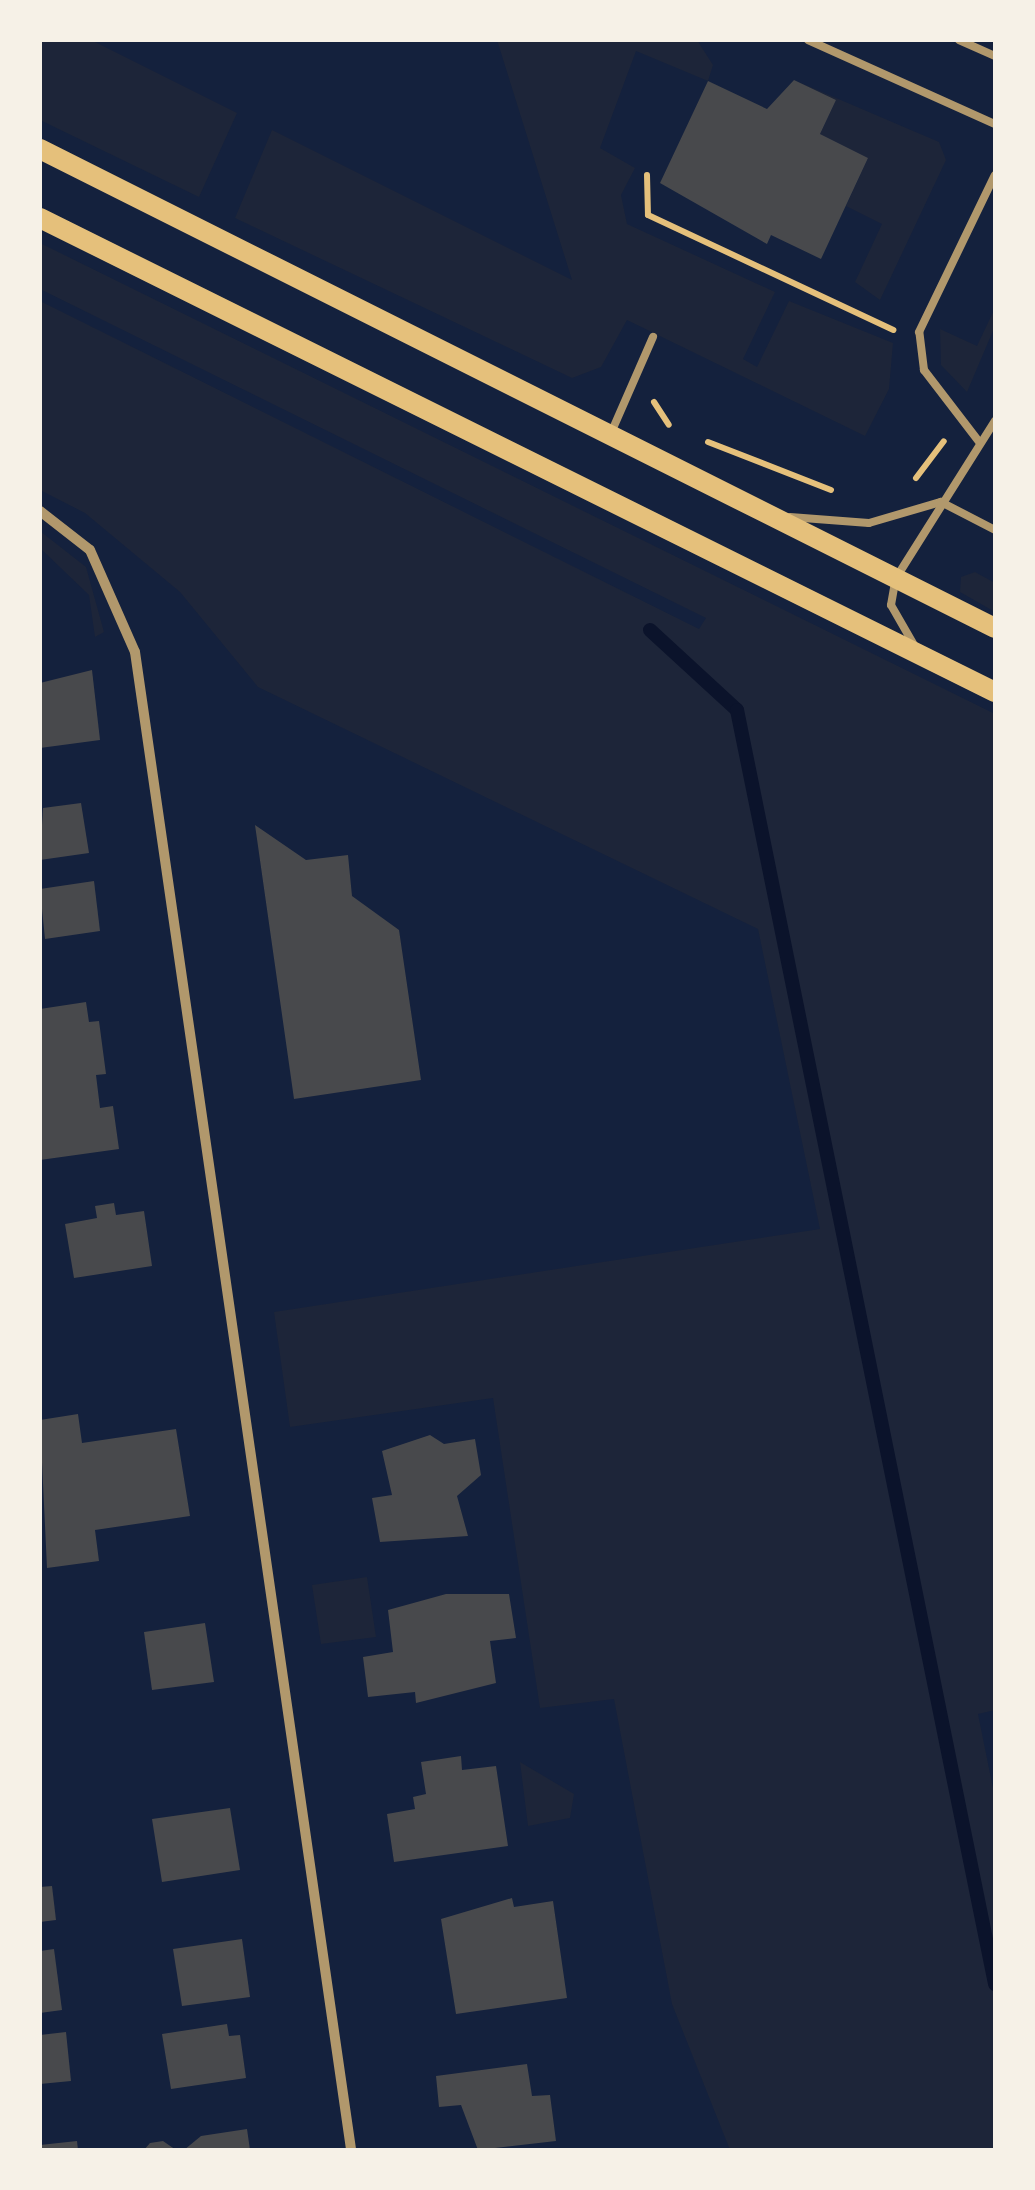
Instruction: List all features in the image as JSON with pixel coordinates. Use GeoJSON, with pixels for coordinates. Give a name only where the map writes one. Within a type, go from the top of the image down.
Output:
{"type":"FeatureCollection","features":[{"type":"Feature","properties":{"kind":"main road"},"geometry":{"type":"LineString","coordinates":[[40,149],[771,512],[995,628]]}},
{"type":"Feature","properties":{"kind":"main road"},"geometry":{"type":"LineString","coordinates":[[40,218],[995,692]]}},
{"type":"Feature","properties":{"kind":"street"},"geometry":{"type":"LineString","coordinates":[[40,511],[90,550],[135,652],[351,2150]]}},
{"type":"Feature","properties":{"kind":"lane"},"geometry":{"type":"LineString","coordinates":[[808,40],[995,124]]}},
{"type":"Feature","properties":{"kind":"lane"},"geometry":{"type":"LineString","coordinates":[[959,40],[995,56]]}},
{"type":"Feature","properties":{"kind":"lane"},"geometry":{"type":"LineString","coordinates":[[980,443],[957,420],[924,370],[919,332],[995,175]]}},
{"type":"Feature","properties":{"kind":"lane"},"geometry":{"type":"LineString","coordinates":[[612,433],[653,337]]}},
{"type":"Feature","properties":{"kind":"lane"},"geometry":{"type":"LineString","coordinates":[[931,660],[896,621],[896,578],[995,421]]}},
{"type":"Feature","properties":{"kind":"lane"},"geometry":{"type":"LineString","coordinates":[[771,512],[844,525],[941,502],[995,530]]}},
{"type":"Feature","properties":{"kind":"path"},"geometry":{"type":"LineString","coordinates":[[647,175],[648,215],[898,332],[919,332]]}},
{"type":"Feature","properties":{"kind":"path"},"geometry":{"type":"LineString","coordinates":[[630,390],[676,430]]}},
{"type":"Feature","properties":{"kind":"path"},"geometry":{"type":"LineString","coordinates":[[912,482],[957,420]]}},
{"type":"Feature","properties":{"kind":"path"},"geometry":{"type":"LineString","coordinates":[[694,436],[852,492]]}},
{"type":"Feature","properties":{"kind":"shaded area"},"geometry":{"type":"Polygon","coordinates":[[[40,40],[91,40],[237,113],[199,197],[40,120],[40,40]]]}},
{"type":"Feature","properties":{"kind":"shaded area"},"geometry":{"type":"Polygon","coordinates":[[[497,40],[697,40],[713,65],[708,81],[636,51],[600,148],[635,168],[621,195],[627,224],[775,292],[743,359],[757,367],[789,301],[893,343],[889,389],[865,436],[627,320],[601,367],[572,378],[235,218],[272,130],[572,280],[497,40]]]}},
{"type":"Feature","properties":{"kind":"shaded area"},"geometry":{"type":"Polygon","coordinates":[[[794,80],[939,142],[946,160],[880,300],[855,282],[882,224],[846,206],[868,158],[820,134],[836,100],[794,80]]]}},
{"type":"Feature","properties":{"kind":"shaded area"},"geometry":{"type":"Polygon","coordinates":[[[40,243],[995,714],[995,1710],[978,1714],[995,1798],[995,2150],[730,2150],[672,2004],[614,1699],[540,1708],[493,1398],[290,1427],[274,1312],[820,1229],[758,929],[258,687],[180,592],[85,513],[40,490],[40,301],[699,629],[706,618],[40,289],[40,243]]]}},
{"type":"Feature","properties":{"kind":"shaded area"},"geometry":{"type":"Polygon","coordinates":[[[995,308],[995,326],[967,392],[941,365],[940,329],[977,346],[995,308]]]}},
{"type":"Feature","properties":{"kind":"shaded area"},"geometry":{"type":"Polygon","coordinates":[[[40,531],[86,567],[104,632],[95,637],[89,595],[40,548],[40,531]]]}},
{"type":"Feature","properties":{"kind":"shaded area"},"geometry":{"type":"Polygon","coordinates":[[[975,572],[995,583],[995,612],[960,592],[961,577],[975,572]]]}},
{"type":"Feature","properties":{"kind":"shaded area"},"geometry":{"type":"Polygon","coordinates":[[[367,1577],[376,1637],[321,1644],[312,1585],[367,1577]]]}},
{"type":"Feature","properties":{"kind":"shaded area"},"geometry":{"type":"Polygon","coordinates":[[[520,1762],[574,1794],[570,1818],[528,1826],[520,1762]]]}},
{"type":"Feature","properties":{"kind":"building"},"geometry":{"type":"Polygon","coordinates":[[[794,80],[836,100],[820,134],[868,158],[821,259],[771,235],[767,244],[660,183],[708,81],[767,109],[794,80]]]}},
{"type":"Feature","properties":{"kind":"building"},"geometry":{"type":"Polygon","coordinates":[[[92,670],[100,740],[40,748],[40,683],[92,670]]]}},
{"type":"Feature","properties":{"kind":"building"},"geometry":{"type":"Polygon","coordinates":[[[81,803],[89,853],[40,860],[43,808],[81,803]]]}},
{"type":"Feature","properties":{"kind":"building"},"geometry":{"type":"Polygon","coordinates":[[[255,825],[306,860],[348,855],[352,896],[399,930],[421,1080],[294,1099],[255,825]]]}},
{"type":"Feature","properties":{"kind":"building"},"geometry":{"type":"Polygon","coordinates":[[[94,881],[100,931],[45,939],[40,889],[94,881]]]}},
{"type":"Feature","properties":{"kind":"building"},"geometry":{"type":"Polygon","coordinates":[[[86,1002],[89,1022],[99,1021],[106,1074],[96,1075],[100,1108],[113,1106],[119,1149],[40,1160],[40,1009],[86,1002]]]}},
{"type":"Feature","properties":{"kind":"building"},"geometry":{"type":"Polygon","coordinates":[[[114,1203],[116,1215],[144,1211],[152,1266],[74,1278],[65,1224],[97,1218],[95,1206],[114,1203]]]}},
{"type":"Feature","properties":{"kind":"building"},"geometry":{"type":"Polygon","coordinates":[[[78,1414],[82,1443],[176,1429],[190,1516],[95,1530],[99,1561],[47,1568],[40,1420],[78,1414]]]}},
{"type":"Feature","properties":{"kind":"building"},"geometry":{"type":"Polygon","coordinates":[[[430,1435],[444,1444],[475,1439],[481,1475],[457,1496],[468,1536],[380,1542],[372,1498],[392,1495],[382,1451],[430,1435]]]}},
{"type":"Feature","properties":{"kind":"building"},"geometry":{"type":"Polygon","coordinates":[[[446,1594],[509,1594],[516,1638],[490,1641],[496,1683],[416,1703],[415,1692],[368,1697],[363,1657],[393,1652],[388,1610],[446,1594]]]}},
{"type":"Feature","properties":{"kind":"building"},"geometry":{"type":"Polygon","coordinates":[[[205,1623],[214,1682],[152,1690],[144,1632],[205,1623]]]}},
{"type":"Feature","properties":{"kind":"building"},"geometry":{"type":"Polygon","coordinates":[[[461,1756],[462,1770],[496,1766],[508,1846],[394,1862],[387,1814],[415,1809],[413,1797],[426,1794],[421,1762],[461,1756]]]}},
{"type":"Feature","properties":{"kind":"building"},"geometry":{"type":"Polygon","coordinates":[[[230,1808],[240,1870],[162,1882],[152,1819],[230,1808]]]}},
{"type":"Feature","properties":{"kind":"building"},"geometry":{"type":"Polygon","coordinates":[[[52,1886],[56,1920],[40,1922],[40,1887],[52,1886]]]}},
{"type":"Feature","properties":{"kind":"building"},"geometry":{"type":"Polygon","coordinates":[[[512,1898],[514,1907],[553,1901],[567,1998],[456,2014],[441,1919],[512,1898]]]}},
{"type":"Feature","properties":{"kind":"building"},"geometry":{"type":"Polygon","coordinates":[[[242,1939],[250,1997],[182,2006],[173,1949],[242,1939]]]}},
{"type":"Feature","properties":{"kind":"building"},"geometry":{"type":"Polygon","coordinates":[[[54,1949],[62,2010],[40,2013],[40,1951],[54,1949]]]}},
{"type":"Feature","properties":{"kind":"building"},"geometry":{"type":"Polygon","coordinates":[[[227,2024],[229,2036],[240,2035],[246,2078],[171,2089],[162,2034],[227,2024]]]}},
{"type":"Feature","properties":{"kind":"building"},"geometry":{"type":"Polygon","coordinates":[[[66,2032],[71,2081],[40,2084],[40,2035],[66,2032]]]}},
{"type":"Feature","properties":{"kind":"building"},"geometry":{"type":"Polygon","coordinates":[[[527,2064],[532,2096],[550,2095],[556,2141],[478,2150],[461,2105],[439,2107],[436,2076],[527,2064]]]}},
{"type":"Feature","properties":{"kind":"building"},"geometry":{"type":"Polygon","coordinates":[[[247,2129],[250,2150],[184,2150],[201,2136],[247,2129]]]}},
{"type":"Feature","properties":{"kind":"building"},"geometry":{"type":"Polygon","coordinates":[[[77,2141],[78,2150],[40,2150],[40,2145],[77,2141]]]}},
{"type":"Feature","properties":{"kind":"building"},"geometry":{"type":"Polygon","coordinates":[[[163,2141],[176,2150],[144,2150],[150,2143],[163,2141]]]}},
{"type":"Feature","properties":{"kind":"waterway"},"geometry":{"type":"LineString","coordinates":[[650,630],[737,710],[995,1984]]}}]}
